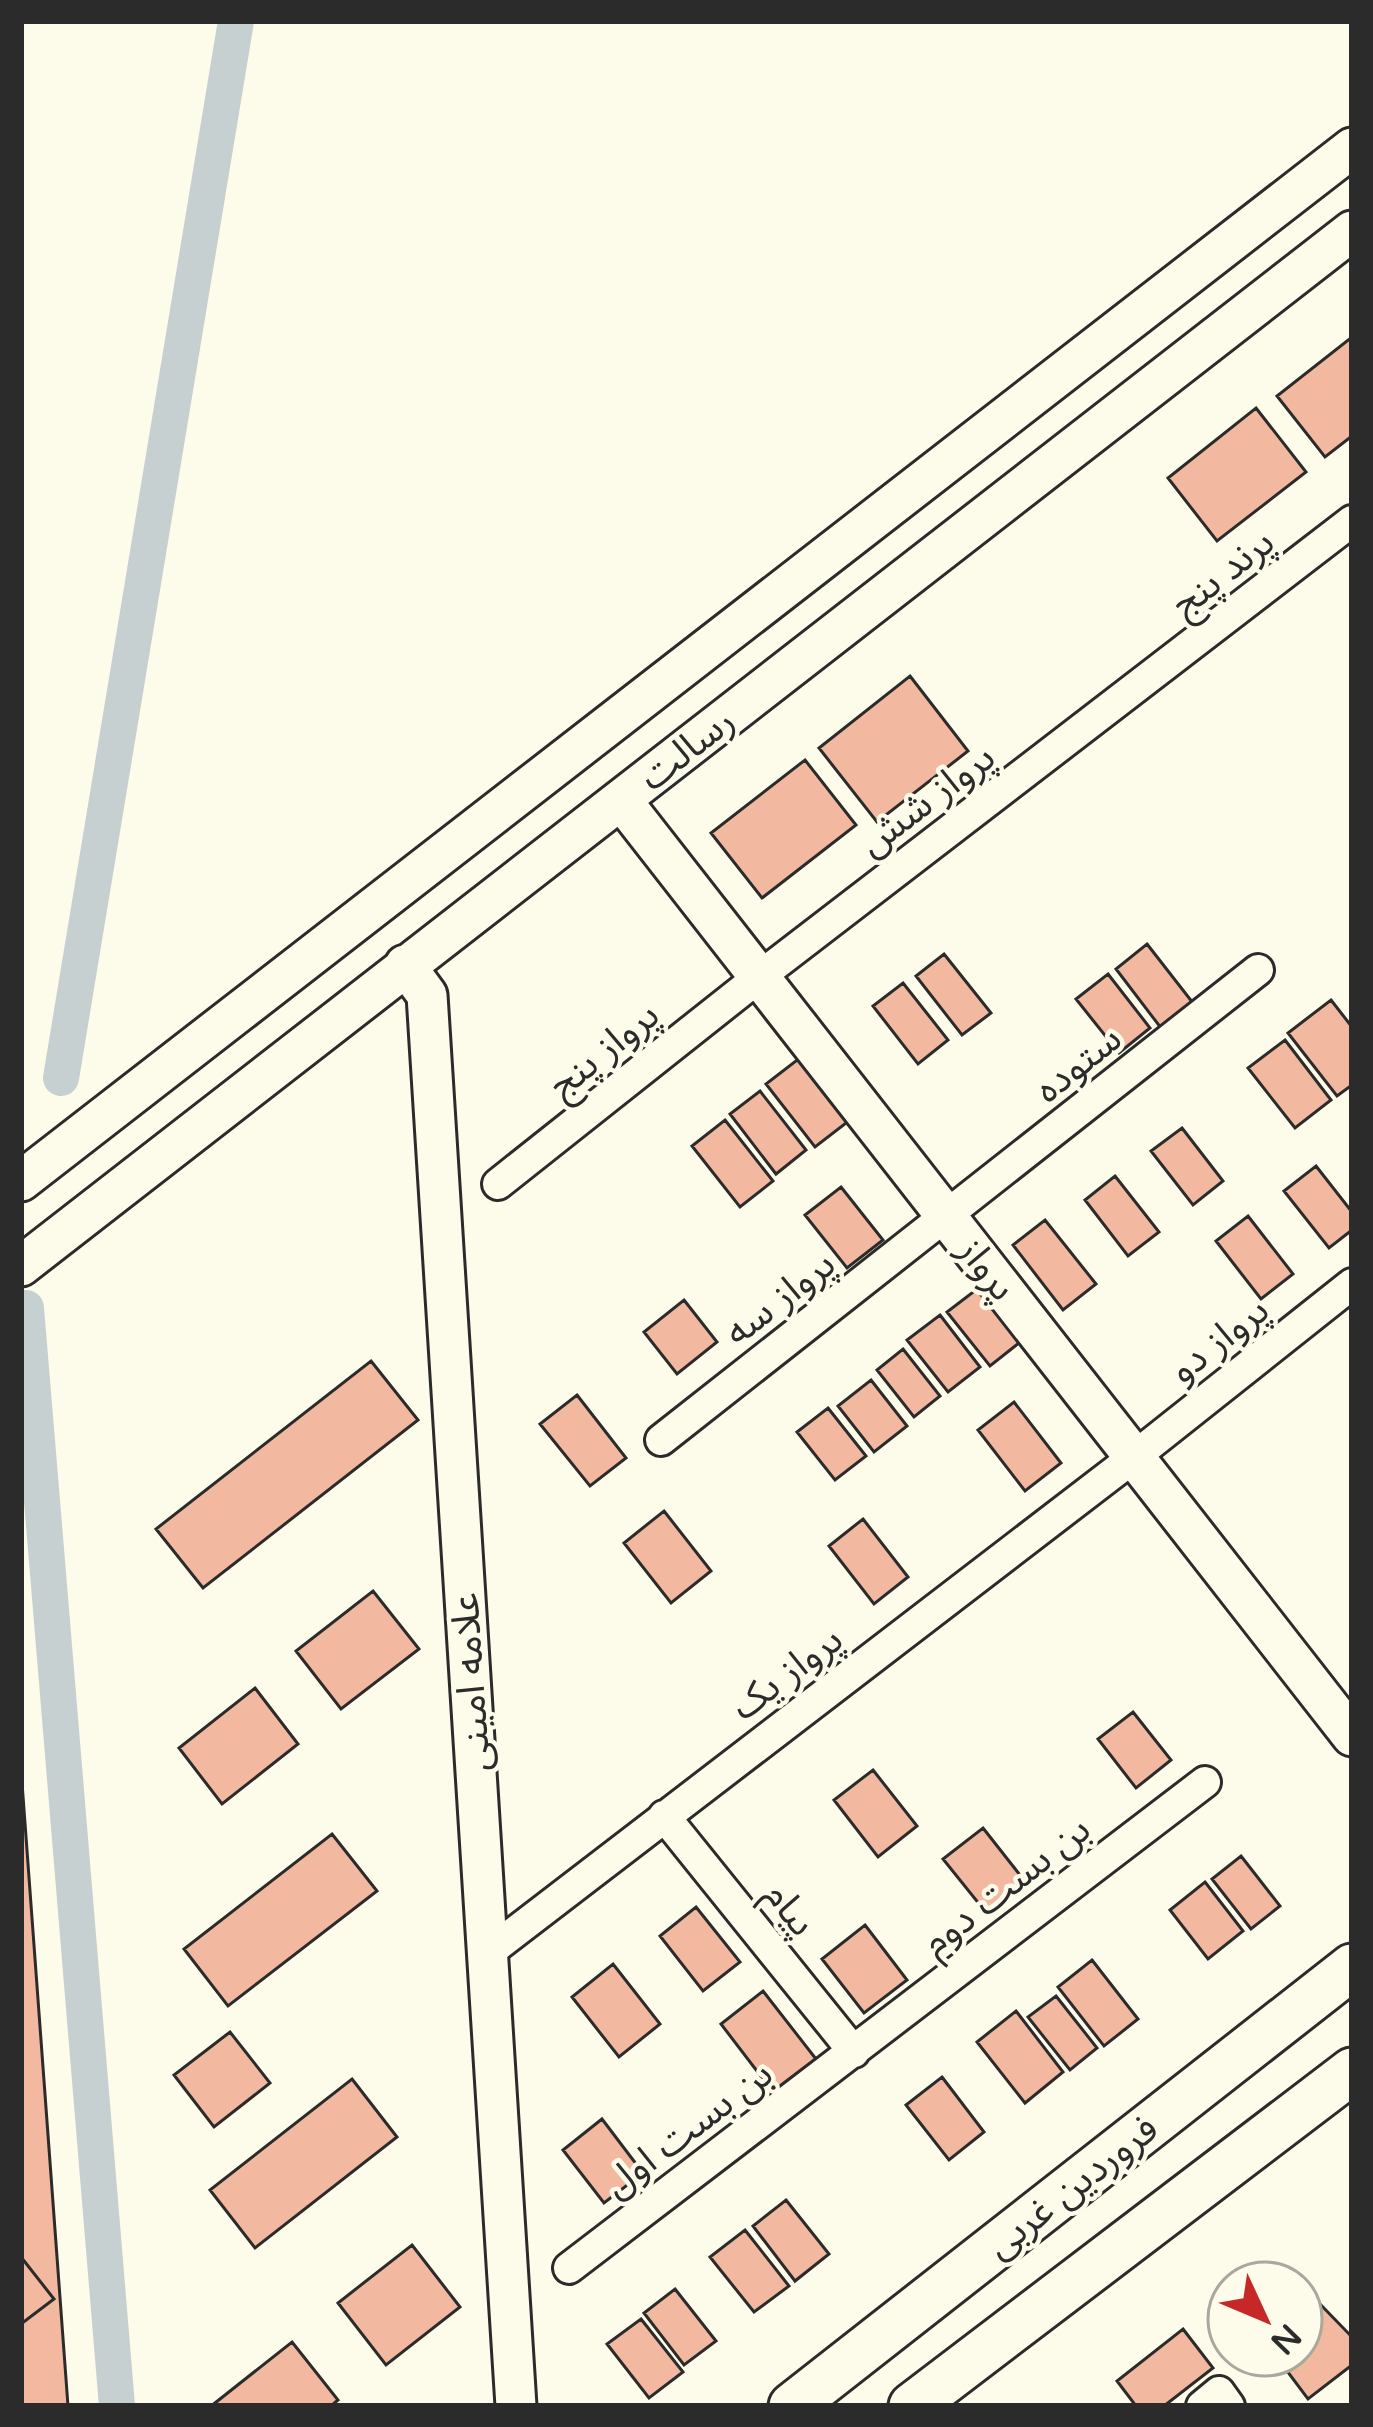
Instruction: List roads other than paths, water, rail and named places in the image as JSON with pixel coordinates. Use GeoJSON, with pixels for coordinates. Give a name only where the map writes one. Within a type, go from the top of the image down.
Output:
{"type":"FeatureCollection","features":[{"type":"Feature","properties":{"kind":"main road","name":"فروردین غربی"},"geometry":{"type":"LineString","coordinates":[[792,2406],[1352,1967]]}},
{"type":"Feature","properties":{"kind":"main road","name":"فروردین غربی"},"geometry":{"type":"LineString","coordinates":[[912,2406],[1352,2071]]}},
{"type":"Feature","properties":{"kind":"street","name":"رسالت"},"geometry":{"type":"LineString","coordinates":[[21,1181],[1352,148]]}},
{"type":"Feature","properties":{"kind":"street","name":"رسالت"},"geometry":{"type":"LineString","coordinates":[[21,1266],[405,965],[1346,247]]}},
{"type":"Feature","properties":{"kind":"street","name":"پرند پنج"},"geometry":{"type":"LineString","coordinates":[[1142,686],[1352,521]]}},
{"type":"Feature","properties":{"kind":"street","name":"پرواز شش"},"geometry":{"type":"LineString","coordinates":[[759,977],[1142,686]]}},
{"type":"Feature","properties":{"kind":"street","name":"پرواز"},"geometry":{"type":"LineString","coordinates":[[622,801],[1352,1736]]}},
{"type":"Feature","properties":{"kind":"street","name":"علامه امینی"},"geometry":{"type":"LineString","coordinates":[[405,965],[427,994],[516,2406]]}},
{"type":"Feature","properties":{"kind":"street","name":"ستوده"},"geometry":{"type":"LineString","coordinates":[[946,1217],[1258,970]]}},
{"type":"Feature","properties":{"kind":"street","name":"پرواز پنج"},"geometry":{"type":"LineString","coordinates":[[498,1184],[759,977]]}},
{"type":"Feature","properties":{"kind":"street","name":"پرواز سه"},"geometry":{"type":"LineString","coordinates":[[662,1440],[946,1217]]}},
{"type":"Feature","properties":{"kind":"street","name":"پرواز دو"},"geometry":{"type":"LineString","coordinates":[[1134,1457],[1352,1284]]}},
{"type":"Feature","properties":{"kind":"street","name":"پرواز یک"},"geometry":{"type":"LineString","coordinates":[[489,1952],[1134,1457]]}},
{"type":"Feature","properties":{"kind":"street","name":"بن بست دوم"},"geometry":{"type":"LineString","coordinates":[[854,2052],[1205,1782]]}},
{"type":"Feature","properties":{"kind":"street","name":"پیام"},"geometry":{"type":"LineString","coordinates":[[664,1816],[854,2052]]}},
{"type":"Feature","properties":{"kind":"street","name":"بن بست اول"},"geometry":{"type":"LineString","coordinates":[[569,2268],[854,2052]]}},
{"type":"Feature","properties":{"kind":"street"},"geometry":{"type":"LineString","coordinates":[[1202,2406],[1219,2392],[1229,2406]]}},
{"type":"Feature","properties":{"kind":"waterway"},"geometry":{"type":"LineString","coordinates":[[61,1078],[236,21]]}},
{"type":"Feature","properties":{"kind":"waterway"},"geometry":{"type":"LineString","coordinates":[[26,1308],[117,2406]]}}]}
